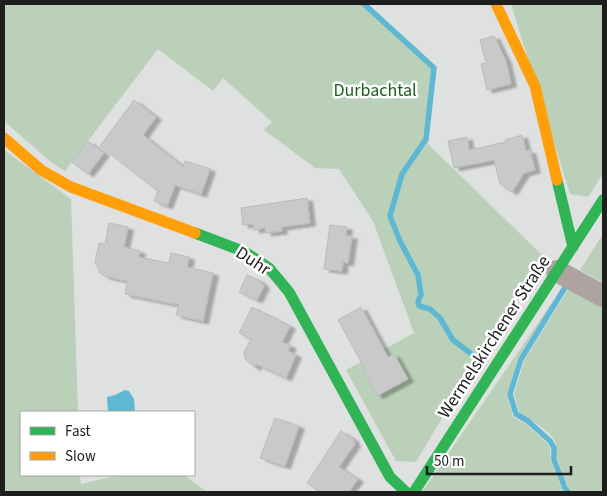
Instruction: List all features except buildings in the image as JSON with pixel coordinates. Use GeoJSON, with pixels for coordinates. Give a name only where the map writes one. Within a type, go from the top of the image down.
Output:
{"type":"FeatureCollection","features":[{"type":"Feature","properties":{"kind":"street"},"geometry":{"type":"LineString","coordinates":[[496,4],[535,86],[573,247]]}},
{"type":"Feature","properties":{"kind":"street","name":"Duhr"},"geometry":{"type":"LineString","coordinates":[[4,138],[41,170],[71,187],[245,252],[269,268],[288,292],[363,424],[390,476],[406,492]]}},
{"type":"Feature","properties":{"kind":"street","name":"Wermelskirchener Straße"},"geometry":{"type":"LineString","coordinates":[[414,492],[603,200]]}},
{"type":"Feature","properties":{"kind":"street"},"geometry":{"type":"LineString","coordinates":[[557,272],[603,296]]}},
{"type":"Feature","properties":{"kind":"green space","name":"Durbachtal"},"geometry":{"type":"Polygon","coordinates":[[[4,4],[368,4],[436,66],[428,144],[546,259],[475,363],[416,462],[396,461],[346,370],[414,333],[373,221],[339,169],[315,168],[264,130],[272,122],[223,78],[213,91],[158,49],[65,171],[52,163],[4,121],[4,4]]]}},
{"type":"Feature","properties":{"kind":"green space"},"geometry":{"type":"Polygon","coordinates":[[[511,4],[603,4],[603,174],[588,197],[570,194],[511,4]]]}},
{"type":"Feature","properties":{"kind":"green space"},"geometry":{"type":"Polygon","coordinates":[[[4,150],[71,199],[78,411],[20,411],[20,476],[80,476],[81,484],[114,476],[185,476],[207,492],[4,492],[4,150]]]}},
{"type":"Feature","properties":{"kind":"green space"},"geometry":{"type":"Polygon","coordinates":[[[603,234],[603,283],[580,270],[603,234]]]}},
{"type":"Feature","properties":{"kind":"green space"},"geometry":{"type":"Polygon","coordinates":[[[564,285],[518,358],[507,394],[513,417],[526,424],[547,443],[550,449],[551,461],[563,492],[422,492],[564,285]]]}},
{"type":"Feature","properties":{"kind":"green space"},"geometry":{"type":"Polygon","coordinates":[[[569,288],[603,306],[603,492],[572,492],[557,457],[556,443],[542,427],[519,412],[514,394],[525,359],[569,288]]]}},
{"type":"Feature","properties":{"kind":"water"},"geometry":{"type":"Polygon","coordinates":[[[125,390],[129,391],[134,399],[135,411],[108,411],[107,397],[125,390]]]}},
{"type":"Feature","properties":{"kind":"waterway"},"geometry":{"type":"LineString","coordinates":[[364,4],[434,68],[426,139],[402,174],[390,216],[400,241],[418,275],[421,295],[418,301],[419,306],[430,309],[440,318],[453,340],[478,359]]}},
{"type":"Feature","properties":{"kind":"waterway"},"geometry":{"type":"LineString","coordinates":[[566,286],[521,359],[510,394],[516,414],[528,421],[550,441],[554,448],[554,460],[568,492]]}},
{"type":"Feature","properties":{"kind":"traffic: fast"},"geometry":{"type":"LineString","coordinates":[[557,180],[573,247]]}},
{"type":"Feature","properties":{"kind":"traffic: fast"},"geometry":{"type":"LineString","coordinates":[[414,492],[603,200]]}},
{"type":"Feature","properties":{"kind":"traffic: fast"},"geometry":{"type":"LineString","coordinates":[[195,233],[245,252],[269,268],[289,292],[390,477],[406,492]]}},
{"type":"Feature","properties":{"kind":"traffic: slow"},"geometry":{"type":"LineString","coordinates":[[496,4],[535,86],[557,180]]}},
{"type":"Feature","properties":{"kind":"traffic: slow"},"geometry":{"type":"LineString","coordinates":[[4,138],[41,170],[71,187],[195,233]]}}]}
